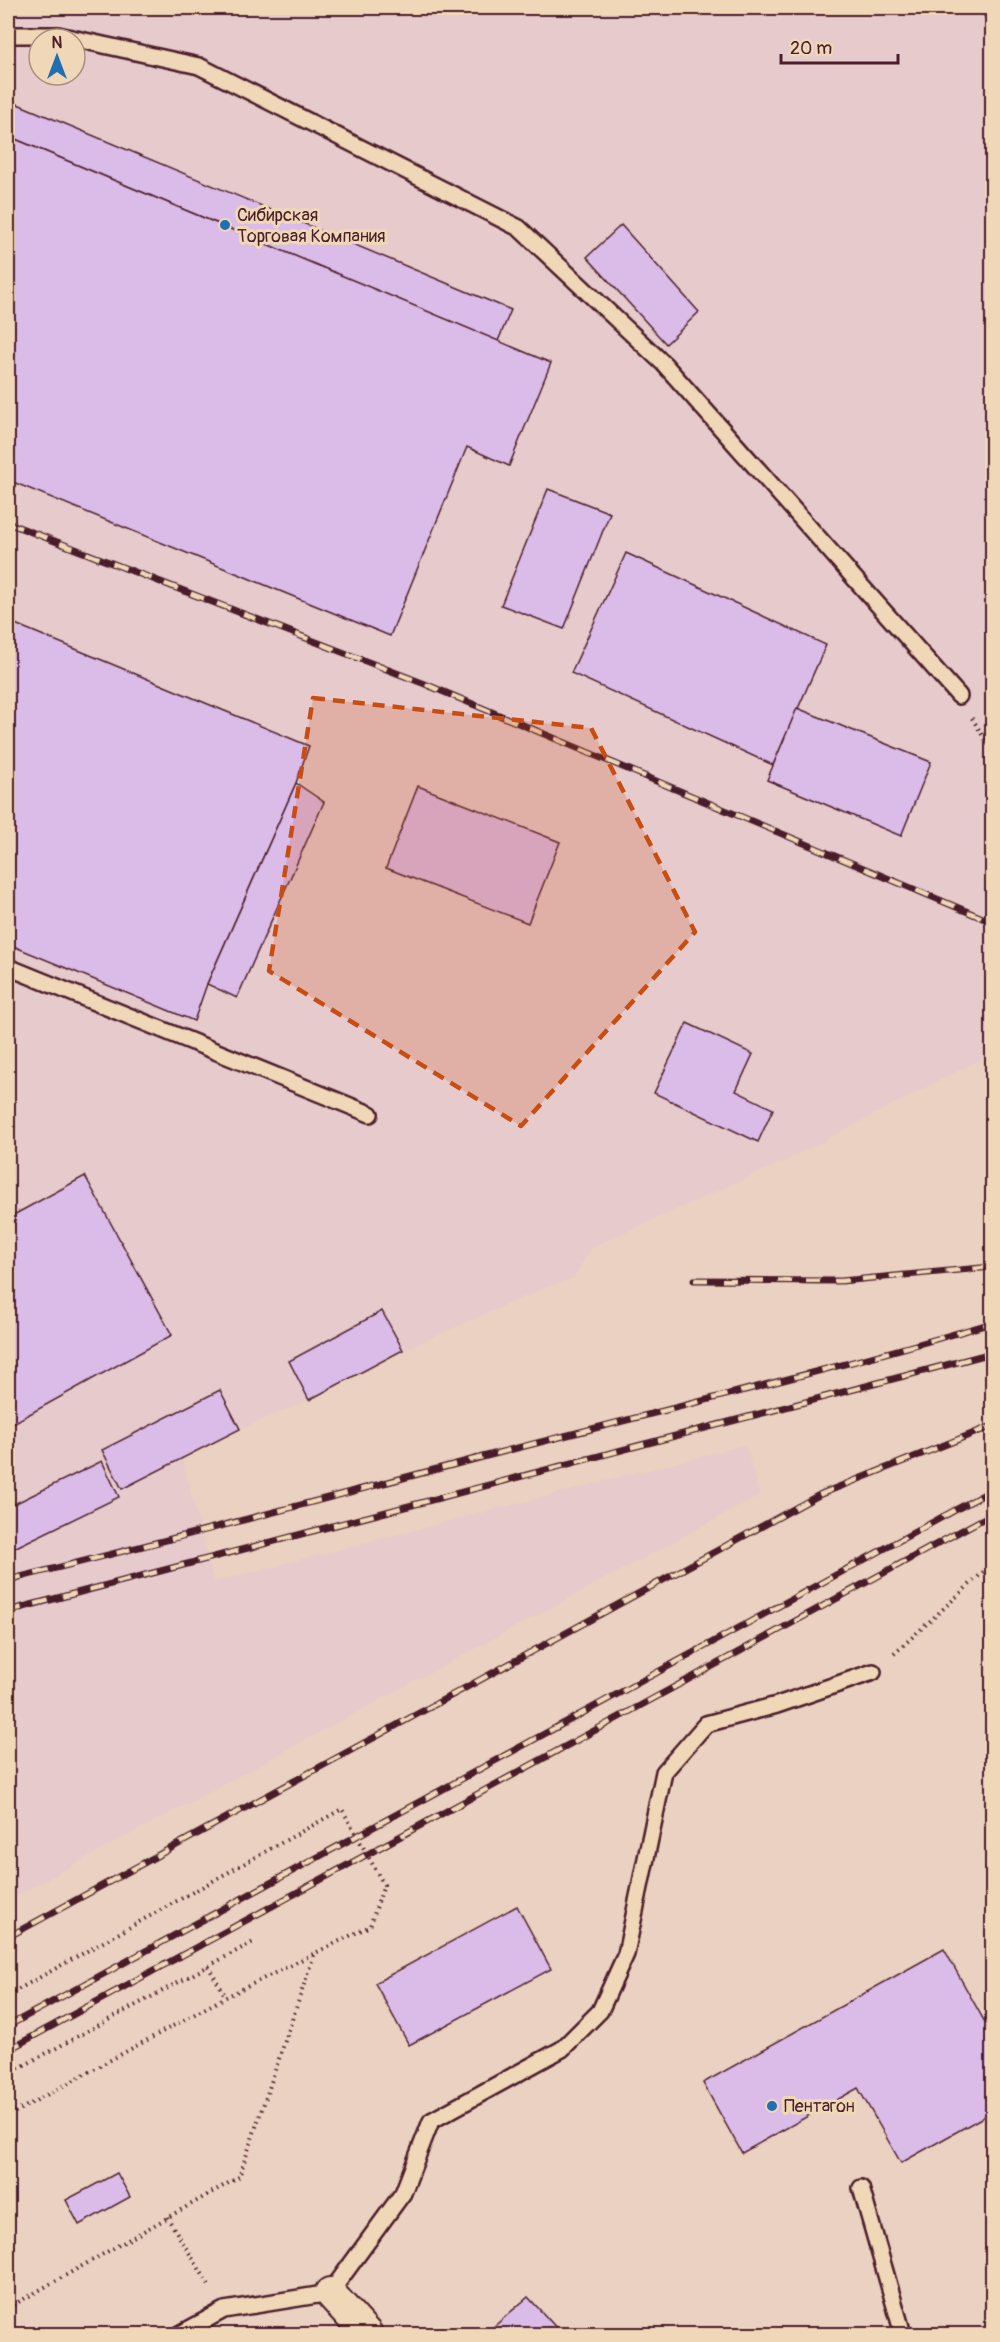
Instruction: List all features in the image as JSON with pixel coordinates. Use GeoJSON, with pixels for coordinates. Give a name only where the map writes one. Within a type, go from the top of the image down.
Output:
{"type":"FeatureCollection","features":[{"type":"Feature","properties":{"kind":"street"},"geometry":{"type":"LineString","coordinates":[[330,2294],[367,2334]]}},
{"type":"Feature","properties":{"kind":"lane"},"geometry":{"type":"LineString","coordinates":[[8,35],[58,35],[199,66],[519,228],[664,364],[959,696]]}},
{"type":"Feature","properties":{"kind":"lane"},"geometry":{"type":"LineString","coordinates":[[8,968],[370,1114]]}},
{"type":"Feature","properties":{"kind":"lane"},"geometry":{"type":"LineString","coordinates":[[180,2334],[224,2310],[330,2294],[403,2193],[431,2121],[562,2049],[600,2011],[626,1954],[664,1772],[706,1724],[777,1705],[873,1672]]}},
{"type":"Feature","properties":{"kind":"lane"},"geometry":{"type":"LineString","coordinates":[[861,2188],[903,2334]]}},
{"type":"Feature","properties":{"kind":"path"},"geometry":{"type":"LineString","coordinates":[[959,696],[993,751]]}},
{"type":"Feature","properties":{"kind":"path"},"geometry":{"type":"LineString","coordinates":[[873,1672],[993,1564]]}},
{"type":"Feature","properties":{"kind":"path"},"geometry":{"type":"LineString","coordinates":[[8,1995],[342,1809],[384,1885],[370,1926],[226,1997],[8,2116]]}},
{"type":"Feature","properties":{"kind":"path"},"geometry":{"type":"LineString","coordinates":[[8,2074],[255,1941]]}},
{"type":"Feature","properties":{"kind":"path"},"geometry":{"type":"LineString","coordinates":[[8,2308],[239,2177],[314,1955]]}},
{"type":"Feature","properties":{"kind":"path"},"geometry":{"type":"LineString","coordinates":[[208,1966],[226,1997]]}},
{"type":"Feature","properties":{"kind":"path"},"geometry":{"type":"LineString","coordinates":[[167,2217],[224,2310]]}},
{"type":"Feature","properties":{"kind":"highlighted area"},"geometry":{"type":"Polygon","coordinates":[[[313,698],[591,728],[695,932],[521,1126],[269,971],[313,698]]]}},
{"type":"Feature","properties":{"kind":"shaded area"},"geometry":{"type":"Polygon","coordinates":[[[8,8],[992,8],[992,1053],[788,1159],[592,1247],[573,1278],[542,1289],[403,1350],[309,1400],[240,1429],[182,1459],[214,1582],[745,1445],[760,1495],[8,1900],[8,8]]]}},
{"type":"Feature","properties":{"kind":"building"},"geometry":{"type":"Polygon","coordinates":[[[980,8],[992,8],[992,31],[980,8]]]}},
{"type":"Feature","properties":{"kind":"building"},"geometry":{"type":"Polygon","coordinates":[[[8,100],[511,310],[498,341],[8,136],[8,100]]]}},
{"type":"Feature","properties":{"kind":"building"},"geometry":{"type":"Polygon","coordinates":[[[8,136],[551,363],[509,466],[467,447],[390,636],[8,480],[8,136]]]}},
{"type":"Feature","properties":{"kind":"building"},"geometry":{"type":"Polygon","coordinates":[[[621,225],[699,312],[666,344],[587,257],[621,225]]]}},
{"type":"Feature","properties":{"kind":"building"},"geometry":{"type":"Polygon","coordinates":[[[548,489],[610,513],[564,629],[501,605],[548,489]]]}},
{"type":"Feature","properties":{"kind":"building"},"geometry":{"type":"Polygon","coordinates":[[[626,553],[826,645],[773,765],[571,673],[626,553]]]}},
{"type":"Feature","properties":{"kind":"building"},"geometry":{"type":"Polygon","coordinates":[[[8,621],[309,746],[296,783],[207,984],[194,1021],[8,944],[8,621]]]}},
{"type":"Feature","properties":{"kind":"building"},"geometry":{"type":"Polygon","coordinates":[[[797,708],[931,762],[901,836],[767,780],[797,708]]]}},
{"type":"Feature","properties":{"kind":"building"},"geometry":{"type":"Polygon","coordinates":[[[296,783],[324,802],[237,998],[207,984],[296,783]]]}},
{"type":"Feature","properties":{"kind":"building"},"geometry":{"type":"Polygon","coordinates":[[[418,786],[560,842],[528,923],[386,868],[418,786]]]}},
{"type":"Feature","properties":{"kind":"building"},"geometry":{"type":"Polygon","coordinates":[[[687,1023],[753,1054],[736,1091],[773,1109],[758,1142],[654,1093],[687,1023]]]}},
{"type":"Feature","properties":{"kind":"building"},"geometry":{"type":"Polygon","coordinates":[[[85,1176],[172,1335],[8,1426],[8,1218],[85,1176]]]}},
{"type":"Feature","properties":{"kind":"building"},"geometry":{"type":"Polygon","coordinates":[[[382,1311],[403,1350],[309,1400],[289,1361],[382,1311]]]}},
{"type":"Feature","properties":{"kind":"building"},"geometry":{"type":"Polygon","coordinates":[[[220,1390],[240,1429],[122,1489],[102,1450],[220,1390]]]}},
{"type":"Feature","properties":{"kind":"building"},"geometry":{"type":"Polygon","coordinates":[[[102,1461],[119,1497],[8,1551],[8,1507],[102,1461]]]}},
{"type":"Feature","properties":{"kind":"building"},"geometry":{"type":"Polygon","coordinates":[[[517,1906],[551,1969],[409,2045],[375,1983],[517,1906]]]}},
{"type":"Feature","properties":{"kind":"building"},"geometry":{"type":"Polygon","coordinates":[[[944,1949],[992,2035],[992,2112],[901,2163],[858,2088],[742,2153],[703,2083],[944,1949]]]}},
{"type":"Feature","properties":{"kind":"building"},"geometry":{"type":"Polygon","coordinates":[[[117,2173],[130,2197],[79,2225],[66,2200],[117,2173]]]}},
{"type":"Feature","properties":{"kind":"building"},"geometry":{"type":"Polygon","coordinates":[[[528,2297],[562,2334],[495,2334],[491,2329],[528,2297]]]}},
{"type":"Feature","properties":{"kind":"railway"},"geometry":{"type":"LineString","coordinates":[[8,523],[425,684],[992,922]]}},
{"type":"Feature","properties":{"kind":"railway"},"geometry":{"type":"LineString","coordinates":[[694,1280],[841,1281],[992,1267]]}},
{"type":"Feature","properties":{"kind":"railway"},"geometry":{"type":"LineString","coordinates":[[8,1580],[808,1374],[992,1323]]}},
{"type":"Feature","properties":{"kind":"railway"},"geometry":{"type":"LineString","coordinates":[[8,1611],[992,1353]]}},
{"type":"Feature","properties":{"kind":"railway"},"geometry":{"type":"LineString","coordinates":[[8,1937],[821,1494],[992,1426]]}},
{"type":"Feature","properties":{"kind":"railway"},"geometry":{"type":"LineString","coordinates":[[8,2026],[992,1490]]}},
{"type":"Feature","properties":{"kind":"railway"},"geometry":{"type":"LineString","coordinates":[[8,2050],[992,1514]]}},
{"type":"Feature","properties":{"kind":"place","name":"Сибирская Торговая Компания"},"geometry":{"type":"Point","coordinates":[225,225]}},
{"type":"Feature","properties":{"kind":"place","name":"Пентагон"},"geometry":{"type":"Point","coordinates":[772,2106]}}]}
